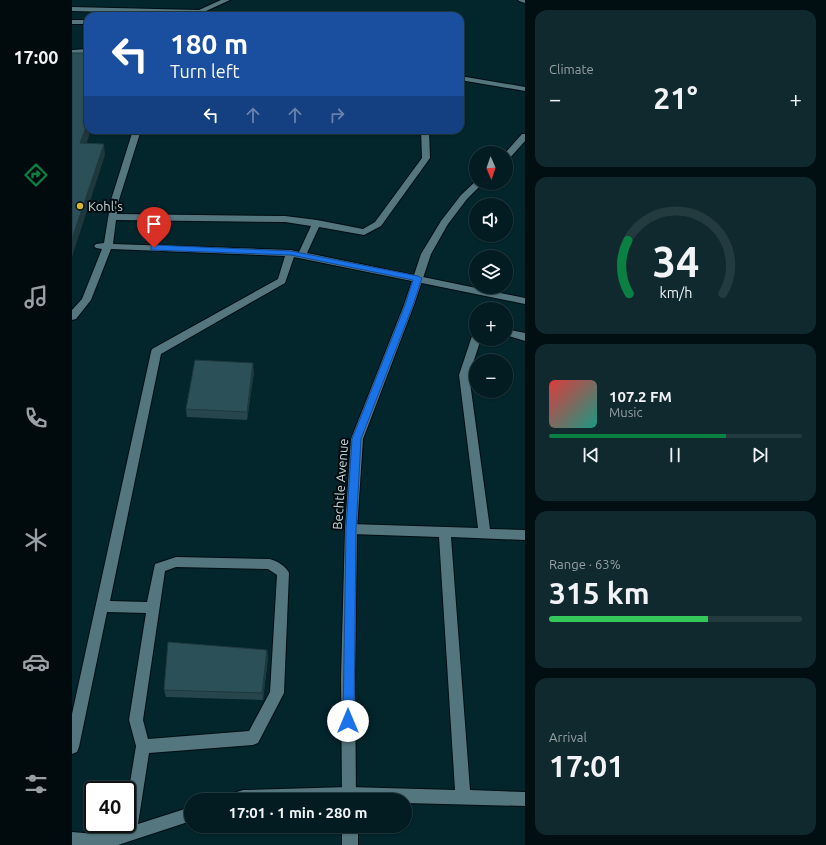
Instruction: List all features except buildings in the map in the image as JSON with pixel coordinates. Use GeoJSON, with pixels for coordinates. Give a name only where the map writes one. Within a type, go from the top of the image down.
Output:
{"type":"FeatureCollection","features":[{"type":"Feature","properties":{"kind":"street"},"geometry":{"type":"LineString","coordinates":[[521,0],[525,1]]}},
{"type":"Feature","properties":{"kind":"street"},"geometry":{"type":"LineString","coordinates":[[72,9],[201,12],[223,1]]}},
{"type":"Feature","properties":{"kind":"street"},"geometry":{"type":"LineString","coordinates":[[72,22],[84,22]]}},
{"type":"Feature","properties":{"kind":"street"},"geometry":{"type":"LineString","coordinates":[[72,52],[84,51]]}},
{"type":"Feature","properties":{"kind":"street"},"geometry":{"type":"LineString","coordinates":[[464,79],[525,90]]}},
{"type":"Feature","properties":{"kind":"street"},"geometry":{"type":"LineString","coordinates":[[72,316],[86,300],[104,246],[115,200],[136,134]]}},
{"type":"Feature","properties":{"kind":"street"},"geometry":{"type":"LineString","coordinates":[[112,217],[285,219],[317,223],[364,232],[378,224],[426,158],[426,134]]}},
{"type":"Feature","properties":{"kind":"street"},"geometry":{"type":"LineString","coordinates":[[513,149],[525,136]]}},
{"type":"Feature","properties":{"kind":"street","name":"Bechtle Avenue"},"geometry":{"type":"LineString","coordinates":[[349,793],[348,677],[351,529],[357,439],[409,305],[426,254],[444,223],[464,197],[472,190]]}},
{"type":"Feature","properties":{"kind":"street"},"geometry":{"type":"LineString","coordinates":[[72,747],[156,352],[282,281],[296,254],[317,223]]}},
{"type":"Feature","properties":{"kind":"street"},"geometry":{"type":"LineString","coordinates":[[104,246],[296,254],[525,301]]}},
{"type":"Feature","properties":{"kind":"street"},"geometry":{"type":"LineString","coordinates":[[513,334],[525,337]]}},
{"type":"Feature","properties":{"kind":"street"},"geometry":{"type":"LineString","coordinates":[[474,346],[464,375],[485,533]]}},
{"type":"Feature","properties":{"kind":"street"},"geometry":{"type":"LineString","coordinates":[[351,529],[525,534]]}},
{"type":"Feature","properties":{"kind":"street"},"geometry":{"type":"LineString","coordinates":[[445,532],[462,797]]}},
{"type":"Feature","properties":{"kind":"street"},"geometry":{"type":"LineString","coordinates":[[129,835],[143,746],[136,720],[158,568],[176,562],[270,564],[283,573],[277,693],[253,738],[143,746]]}},
{"type":"Feature","properties":{"kind":"street"},"geometry":{"type":"LineString","coordinates":[[102,606],[153,608]]}},
{"type":"Feature","properties":{"kind":"street"},"geometry":{"type":"LineString","coordinates":[[412,797],[525,799]]}},
{"type":"Feature","properties":{"kind":"street"},"geometry":{"type":"LineString","coordinates":[[72,840],[96,842],[129,835],[184,816]]}},
{"type":"Feature","properties":{"kind":"street"},"geometry":{"type":"LineString","coordinates":[[350,833],[350,845]]}},
{"type":"Feature","properties":{"kind":"place","name":"Kohl's"},"geometry":{"type":"Point","coordinates":[80,206]}},
{"type":"Feature","properties":{"kind":"route"},"geometry":{"type":"LineString","coordinates":[[154,248],[291,253],[418,278],[357,439],[351,529],[348,721]]}}]}
